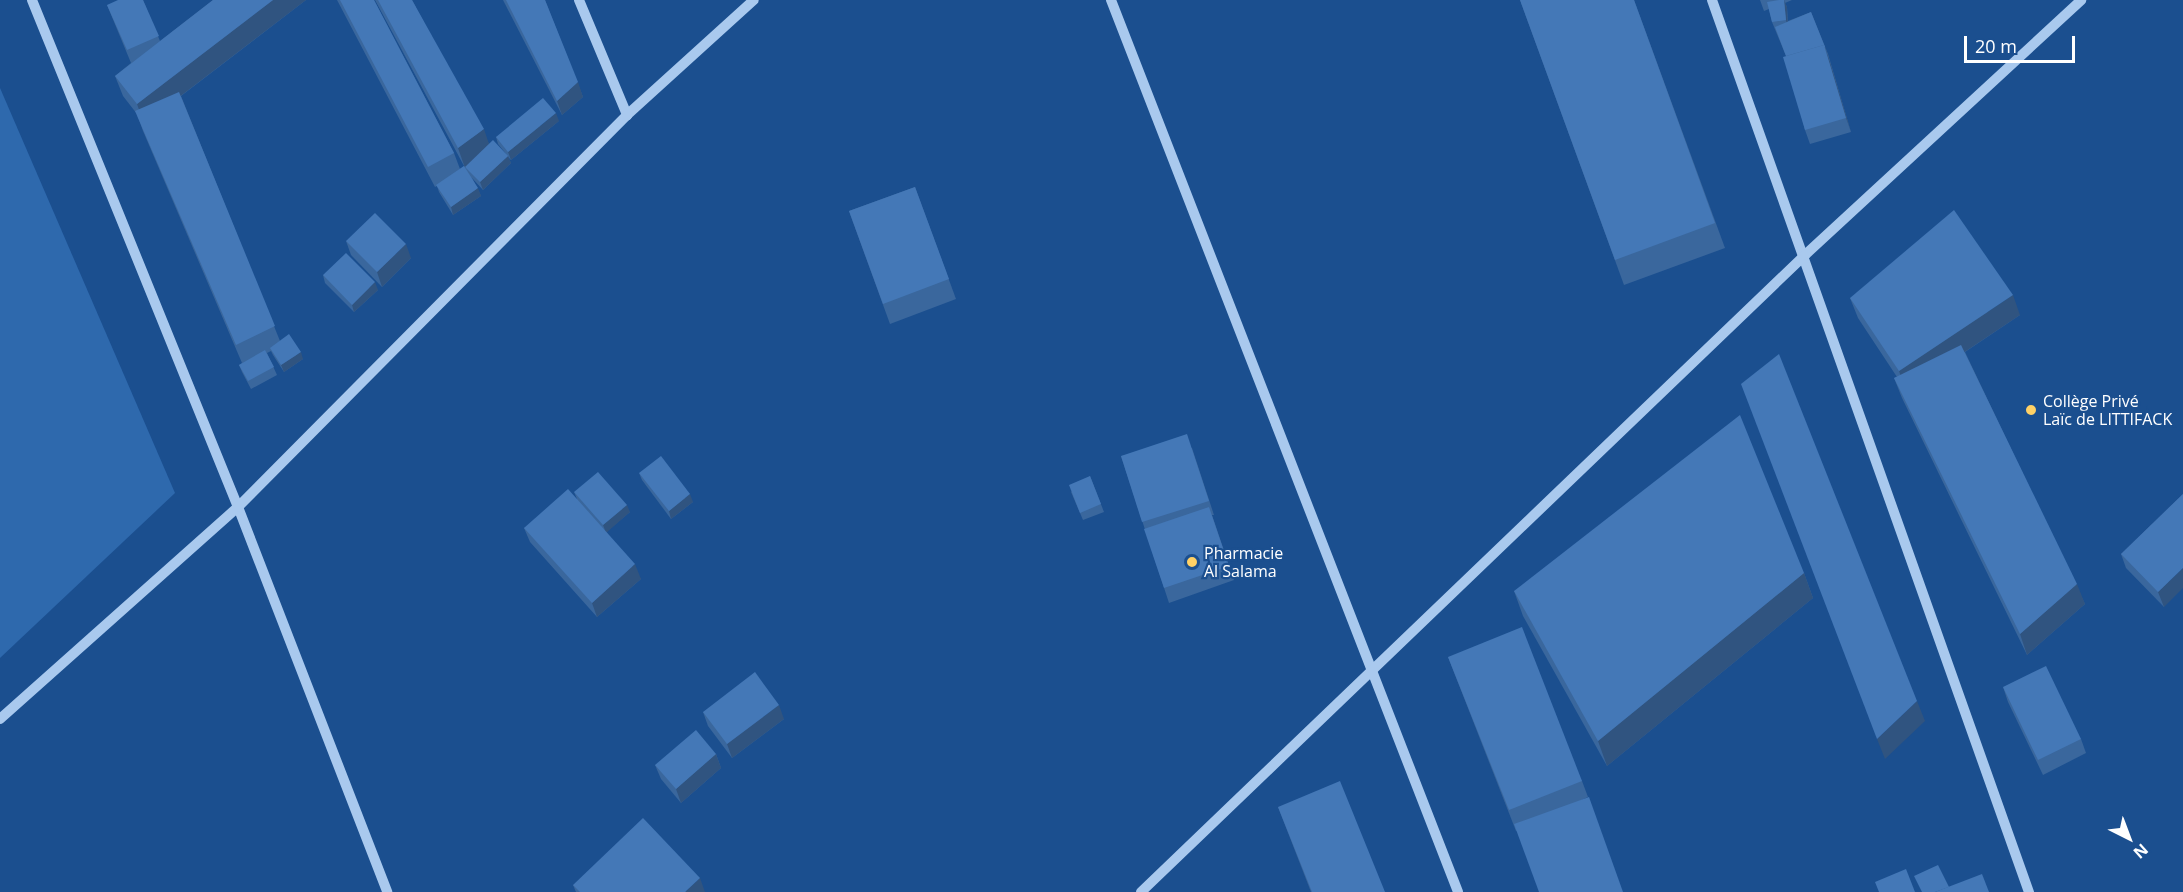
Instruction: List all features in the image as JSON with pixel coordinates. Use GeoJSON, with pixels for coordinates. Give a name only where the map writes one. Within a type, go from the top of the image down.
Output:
{"type":"FeatureCollection","features":[{"type":"Feature","properties":{"kind":"street"},"geometry":{"type":"LineString","coordinates":[[32,0],[238,507],[387,892]]}},
{"type":"Feature","properties":{"kind":"street"},"geometry":{"type":"LineString","coordinates":[[579,0],[627,115]]}},
{"type":"Feature","properties":{"kind":"street"},"geometry":{"type":"LineString","coordinates":[[0,719],[238,507],[627,115],[754,0]]}},
{"type":"Feature","properties":{"kind":"street"},"geometry":{"type":"LineString","coordinates":[[1112,0],[1458,892]]}},
{"type":"Feature","properties":{"kind":"street"},"geometry":{"type":"LineString","coordinates":[[1712,0],[1805,255],[2029,892]]}},
{"type":"Feature","properties":{"kind":"street"},"geometry":{"type":"LineString","coordinates":[[1141,892],[1805,255],[2081,0]]}},
{"type":"Feature","properties":{"kind":"shaded area"},"geometry":{"type":"Polygon","coordinates":[[[0,88],[175,493],[0,658],[0,88]]]}},
{"type":"Feature","properties":{"kind":"building"},"geometry":{"type":"Polygon","coordinates":[[[118,0],[143,0],[159,36],[127,50],[107,5],[118,0]]]}},
{"type":"Feature","properties":{"kind":"building"},"geometry":{"type":"Polygon","coordinates":[[[213,0],[273,0],[137,104],[115,76],[213,0]]]}},
{"type":"Feature","properties":{"kind":"building"},"geometry":{"type":"Polygon","coordinates":[[[340,0],[374,0],[454,153],[428,167],[340,0]]]}},
{"type":"Feature","properties":{"kind":"building"},"geometry":{"type":"Polygon","coordinates":[[[378,0],[412,0],[484,129],[458,148],[378,0]]]}},
{"type":"Feature","properties":{"kind":"building"},"geometry":{"type":"Polygon","coordinates":[[[506,0],[545,0],[578,82],[557,101],[506,0]]]}},
{"type":"Feature","properties":{"kind":"building"},"geometry":{"type":"Polygon","coordinates":[[[1520,0],[1634,0],[1715,223],[1615,260],[1520,0]]]}},
{"type":"Feature","properties":{"kind":"building"},"geometry":{"type":"Polygon","coordinates":[[[1784,0],[1786,20],[1772,22],[1767,2],[1784,0]]]}},
{"type":"Feature","properties":{"kind":"building"},"geometry":{"type":"Polygon","coordinates":[[[1811,12],[1825,47],[1824,45],[1786,56],[1775,27],[1811,12]]]}},
{"type":"Feature","properties":{"kind":"building"},"geometry":{"type":"Polygon","coordinates":[[[1824,45],[1846,118],[1805,130],[1783,57],[1824,45]]]}},
{"type":"Feature","properties":{"kind":"building"},"geometry":{"type":"Polygon","coordinates":[[[179,92],[275,326],[236,345],[135,111],[179,92]]]}},
{"type":"Feature","properties":{"kind":"building"},"geometry":{"type":"Polygon","coordinates":[[[543,98],[556,113],[508,152],[496,137],[543,98]]]}},
{"type":"Feature","properties":{"kind":"building"},"geometry":{"type":"Polygon","coordinates":[[[493,140],[508,156],[480,182],[465,167],[493,140]]]}},
{"type":"Feature","properties":{"kind":"building"},"geometry":{"type":"Polygon","coordinates":[[[464,166],[478,188],[451,207],[436,185],[464,166]]]}},
{"type":"Feature","properties":{"kind":"building"},"geometry":{"type":"Polygon","coordinates":[[[915,187],[949,279],[883,304],[849,211],[915,187]]]}},
{"type":"Feature","properties":{"kind":"building"},"geometry":{"type":"Polygon","coordinates":[[[1954,210],[2013,295],[1899,371],[1850,298],[1954,210]]]}},
{"type":"Feature","properties":{"kind":"building"},"geometry":{"type":"Polygon","coordinates":[[[375,213],[406,244],[377,272],[346,241],[375,213]]]}},
{"type":"Feature","properties":{"kind":"building"},"geometry":{"type":"Polygon","coordinates":[[[346,253],[375,282],[352,305],[323,275],[346,253]]]}},
{"type":"Feature","properties":{"kind":"building"},"geometry":{"type":"Polygon","coordinates":[[[289,334],[301,352],[281,365],[270,348],[289,334]]]}},
{"type":"Feature","properties":{"kind":"building"},"geometry":{"type":"Polygon","coordinates":[[[1961,345],[2077,584],[2020,634],[1894,378],[1961,345]]]}},
{"type":"Feature","properties":{"kind":"building"},"geometry":{"type":"Polygon","coordinates":[[[265,350],[274,367],[248,381],[239,365],[265,350]]]}},
{"type":"Feature","properties":{"kind":"building"},"geometry":{"type":"Polygon","coordinates":[[[1779,354],[1917,701],[1877,739],[1741,384],[1779,354]]]}},
{"type":"Feature","properties":{"kind":"building"},"geometry":{"type":"Polygon","coordinates":[[[1740,415],[1804,573],[1598,741],[1514,591],[1740,415]]]}},
{"type":"Feature","properties":{"kind":"building"},"geometry":{"type":"Polygon","coordinates":[[[1187,434],[1209,501],[1142,522],[1121,456],[1187,434]]]}},
{"type":"Feature","properties":{"kind":"building"},"geometry":{"type":"Polygon","coordinates":[[[661,456],[690,494],[669,511],[639,473],[661,456]]]}},
{"type":"Feature","properties":{"kind":"building"},"geometry":{"type":"Polygon","coordinates":[[[598,472],[627,505],[603,525],[574,492],[598,472]]]}},
{"type":"Feature","properties":{"kind":"building"},"geometry":{"type":"Polygon","coordinates":[[[1090,476],[1101,504],[1080,513],[1069,485],[1090,476]]]}},
{"type":"Feature","properties":{"kind":"building"},"geometry":{"type":"Polygon","coordinates":[[[568,489],[635,564],[592,603],[524,528],[568,489]]]}},
{"type":"Feature","properties":{"kind":"building"},"geometry":{"type":"Polygon","coordinates":[[[2183,494],[2183,568],[2158,592],[2121,554],[2183,494]]]}},
{"type":"Feature","properties":{"kind":"building","name":"Pharmacie Al Salama"},"geometry":{"type":"Polygon","coordinates":[[[1209,507],[1229,566],[1164,588],[1144,529],[1209,507]]]}},
{"type":"Feature","properties":{"kind":"building"},"geometry":{"type":"Polygon","coordinates":[[[1522,627],[1582,781],[1509,810],[1448,657],[1522,627]]]}},
{"type":"Feature","properties":{"kind":"building"},"geometry":{"type":"Polygon","coordinates":[[[2046,666],[2081,739],[2038,760],[2003,687],[2046,666]]]}},
{"type":"Feature","properties":{"kind":"building"},"geometry":{"type":"Polygon","coordinates":[[[755,672],[779,705],[727,744],[703,712],[755,672]]]}},
{"type":"Feature","properties":{"kind":"building"},"geometry":{"type":"Polygon","coordinates":[[[696,730],[716,754],[676,789],[655,765],[696,730]]]}},
{"type":"Feature","properties":{"kind":"building"},"geometry":{"type":"Polygon","coordinates":[[[1340,781],[1385,892],[1312,892],[1278,807],[1340,781]]]}},
{"type":"Feature","properties":{"kind":"building"},"geometry":{"type":"Polygon","coordinates":[[[1589,797],[1623,892],[1539,892],[1514,824],[1589,797]]]}},
{"type":"Feature","properties":{"kind":"building"},"geometry":{"type":"Polygon","coordinates":[[[643,818],[700,878],[685,892],[580,892],[573,885],[643,818]]]}},
{"type":"Feature","properties":{"kind":"building"},"geometry":{"type":"Polygon","coordinates":[[[1938,865],[1949,887],[1935,892],[1922,892],[1914,876],[1938,865]]]}},
{"type":"Feature","properties":{"kind":"building"},"geometry":{"type":"Polygon","coordinates":[[[1906,869],[1915,892],[1879,892],[1875,882],[1906,869]]]}},
{"type":"Feature","properties":{"kind":"building"},"geometry":{"type":"Polygon","coordinates":[[[1982,874],[1989,892],[1935,892],[1982,874]]]}},
{"type":"Feature","properties":{"kind":"place","name":"Collège Privé Laïc de LITTIFACK"},"geometry":{"type":"Point","coordinates":[2031,410]}},
{"type":"Feature","properties":{"kind":"place","name":"Pharmacie Al Salama"},"geometry":{"type":"Point","coordinates":[1192,562]}}]}
